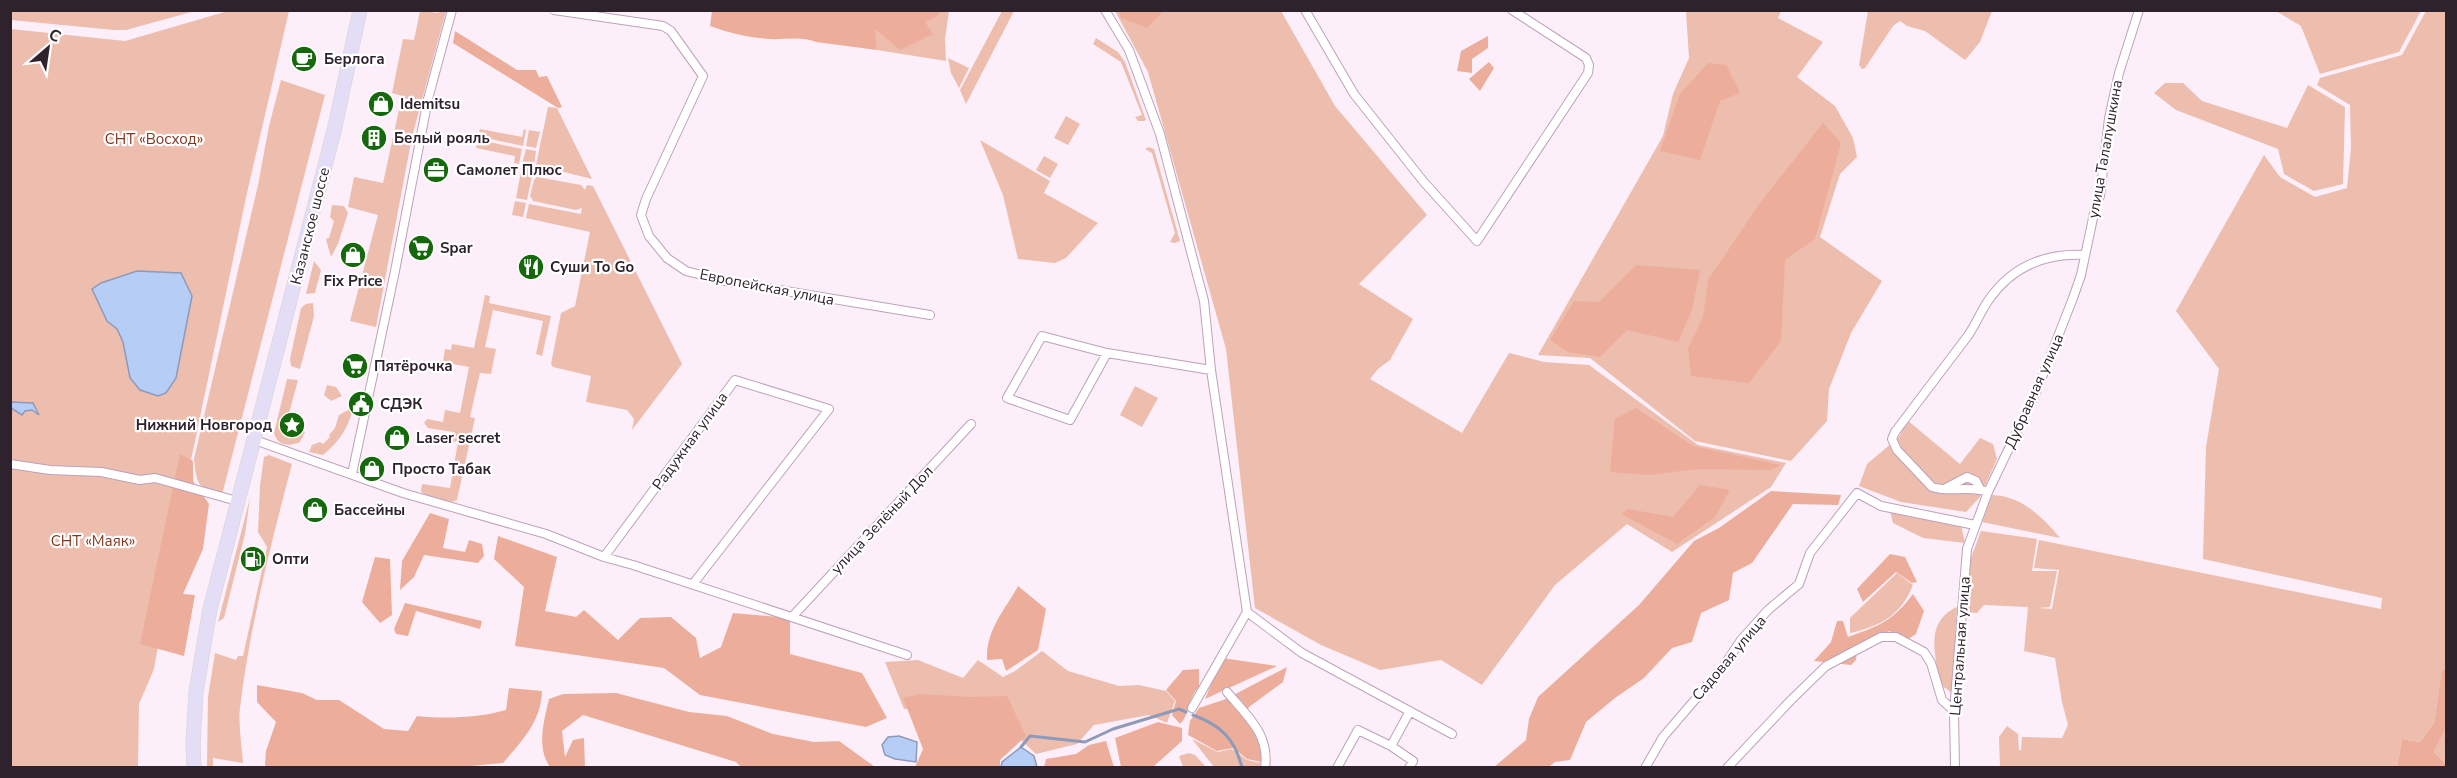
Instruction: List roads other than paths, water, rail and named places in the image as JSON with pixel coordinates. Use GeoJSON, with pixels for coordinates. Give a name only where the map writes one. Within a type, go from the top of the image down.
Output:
{"type":"FeatureCollection","features":[{"type":"Feature","properties":{"kind":"main road","name":"Казанское шоссе"},"geometry":{"type":"LineString","coordinates":[[237,501],[255,440],[334,131],[360,10]]}},
{"type":"Feature","properties":{"kind":"main road"},"geometry":{"type":"LineString","coordinates":[[194,768],[196,692],[210,609],[237,501]]}},
{"type":"Feature","properties":{"kind":"street"},"geometry":{"type":"LineString","coordinates":[[352,474],[395,271],[428,99],[452,10]]}},
{"type":"Feature","properties":{"kind":"street","name":"Европейская улица"},"geometry":{"type":"LineString","coordinates":[[554,10],[663,26],[671,31],[703,76],[646,199],[641,215],[649,236],[667,258],[686,271],[726,281],[930,315]]}},
{"type":"Feature","properties":{"kind":"street"},"geometry":{"type":"LineString","coordinates":[[1105,10],[1129,50],[1160,134],[1204,301],[1211,370],[1246,612],[1192,708]]}},
{"type":"Feature","properties":{"kind":"street"},"geometry":{"type":"LineString","coordinates":[[1305,10],[1354,94],[1424,181],[1477,241],[1588,73],[1589,65],[1586,58],[1512,10]]}},
{"type":"Feature","properties":{"kind":"street","name":"улица Талалушкина"},"geometry":{"type":"LineString","coordinates":[[2085,255],[2096,204],[2100,196],[2109,118],[2119,74],[2139,10]]}},
{"type":"Feature","properties":{"kind":"street"},"geometry":{"type":"LineString","coordinates":[[1984,490],[1932,487],[1897,450],[1892,439],[1895,432],[1968,335],[1988,300],[2007,278],[2028,263],[2067,254],[2085,255]]}},
{"type":"Feature","properties":{"kind":"street","name":"Дубравная улица"},"geometry":{"type":"LineString","coordinates":[[1975,525],[1984,490],[2037,390],[2073,298],[2085,255]]}},
{"type":"Feature","properties":{"kind":"street"},"geometry":{"type":"LineString","coordinates":[[1107,353],[1070,420],[1007,398],[1042,336],[1107,353],[1211,370]]}},
{"type":"Feature","properties":{"kind":"street","name":"Радужная улица"},"geometry":{"type":"LineString","coordinates":[[604,557],[735,380],[829,409],[693,584]]}},
{"type":"Feature","properties":{"kind":"street","name":"улица Зелёный Дол"},"geometry":{"type":"LineString","coordinates":[[792,617],[971,424]]}},
{"type":"Feature","properties":{"kind":"street"},"geometry":{"type":"LineString","coordinates":[[255,440],[404,493],[550,536],[604,557],[907,655]]}},
{"type":"Feature","properties":{"kind":"street"},"geometry":{"type":"LineString","coordinates":[[10,464],[50,470],[101,472],[140,480],[154,478],[237,501]]}},
{"type":"Feature","properties":{"kind":"street","name":"Садовая улица"},"geometry":{"type":"LineString","coordinates":[[1645,768],[1663,736],[1723,667],[1741,640],[1768,610],[1798,584],[1810,554],[1857,493],[1881,507],[1975,525]]}},
{"type":"Feature","properties":{"kind":"street","name":"Центральная улица"},"geometry":{"type":"LineString","coordinates":[[1955,768],[1954,711],[1967,549],[1975,525]]}},
{"type":"Feature","properties":{"kind":"street"},"geometry":{"type":"LineString","coordinates":[[1246,612],[1302,653],[1452,734]]}},
{"type":"Feature","properties":{"kind":"street"},"geometry":{"type":"LineString","coordinates":[[1727,768],[1826,666],[1881,637],[1896,637],[1910,643],[1929,657],[1942,700],[1954,711]]}},
{"type":"Feature","properties":{"kind":"street"},"geometry":{"type":"LineString","coordinates":[[1227,692],[1262,735],[1267,753],[1265,768]]}},
{"type":"Feature","properties":{"kind":"street"},"geometry":{"type":"LineString","coordinates":[[1391,746],[1410,711]]}},
{"type":"Feature","properties":{"kind":"street"},"geometry":{"type":"LineString","coordinates":[[1337,768],[1358,730],[1413,760],[1409,768]]}},
{"type":"Feature","properties":{"kind":"water"},"geometry":{"type":"Polygon","coordinates":[[[137,271],[181,273],[192,296],[176,378],[166,393],[158,396],[140,390],[130,378],[123,342],[117,329],[107,321],[92,289],[101,283],[137,271]]]}},
{"type":"Feature","properties":{"kind":"water"},"geometry":{"type":"Polygon","coordinates":[[[11,402],[33,403],[39,415],[32,410],[25,411],[22,415],[11,408],[11,402]]]}},
{"type":"Feature","properties":{"kind":"water"},"geometry":{"type":"Polygon","coordinates":[[[899,736],[917,742],[916,762],[885,755],[882,745],[888,737],[899,736]]]}},
{"type":"Feature","properties":{"kind":"water"},"geometry":{"type":"Polygon","coordinates":[[[1021,747],[1034,756],[1037,767],[1001,767],[1002,762],[1021,747]]]}},
{"type":"Feature","properties":{"kind":"waterway"},"geometry":{"type":"LineString","coordinates":[[1021,747],[1030,736],[1085,742],[1113,729],[1179,709],[1186,712]]}},
{"type":"Feature","properties":{"kind":"waterway"},"geometry":{"type":"LineString","coordinates":[[1193,715],[1211,723],[1225,734],[1235,748],[1242,768]]}},
{"type":"Feature","properties":{"kind":"place","name":"Берлога"},"geometry":{"type":"Point","coordinates":[304,59]}},
{"type":"Feature","properties":{"kind":"place","name":"Idemitsu"},"geometry":{"type":"Point","coordinates":[381,104]}},
{"type":"Feature","properties":{"kind":"place","name":"Белый рояль"},"geometry":{"type":"Point","coordinates":[374,138]}},
{"type":"Feature","properties":{"kind":"place","name":"Самолет Плюс"},"geometry":{"type":"Point","coordinates":[436,170]}},
{"type":"Feature","properties":{"kind":"place","name":"Spar"},"geometry":{"type":"Point","coordinates":[421,248]}},
{"type":"Feature","properties":{"kind":"place","name":"Fix Price"},"geometry":{"type":"Point","coordinates":[353,255]}},
{"type":"Feature","properties":{"kind":"place","name":"Суши To Go"},"geometry":{"type":"Point","coordinates":[531,267]}},
{"type":"Feature","properties":{"kind":"place","name":"Пятёрочка"},"geometry":{"type":"Point","coordinates":[355,366]}},
{"type":"Feature","properties":{"kind":"place","name":"СДЭК"},"geometry":{"type":"Point","coordinates":[361,404]}},
{"type":"Feature","properties":{"kind":"place","name":"Нижний Новгород"},"geometry":{"type":"Point","coordinates":[292,425]}},
{"type":"Feature","properties":{"kind":"place","name":"Laser secret"},"geometry":{"type":"Point","coordinates":[397,438]}},
{"type":"Feature","properties":{"kind":"place","name":"Просто Табак"},"geometry":{"type":"Point","coordinates":[372,469]}},
{"type":"Feature","properties":{"kind":"place","name":"Бассейны"},"geometry":{"type":"Point","coordinates":[315,510]}},
{"type":"Feature","properties":{"kind":"place","name":"Опти"},"geometry":{"type":"Point","coordinates":[253,559]}},
{"type":"Feature","properties":{"kind":"park label","name":"СНТ «Восход»"},"geometry":{"type":"Point","coordinates":[154,139]}},
{"type":"Feature","properties":{"kind":"park label","name":"СНТ «Маяк»"},"geometry":{"type":"Point","coordinates":[93,541]}}]}
